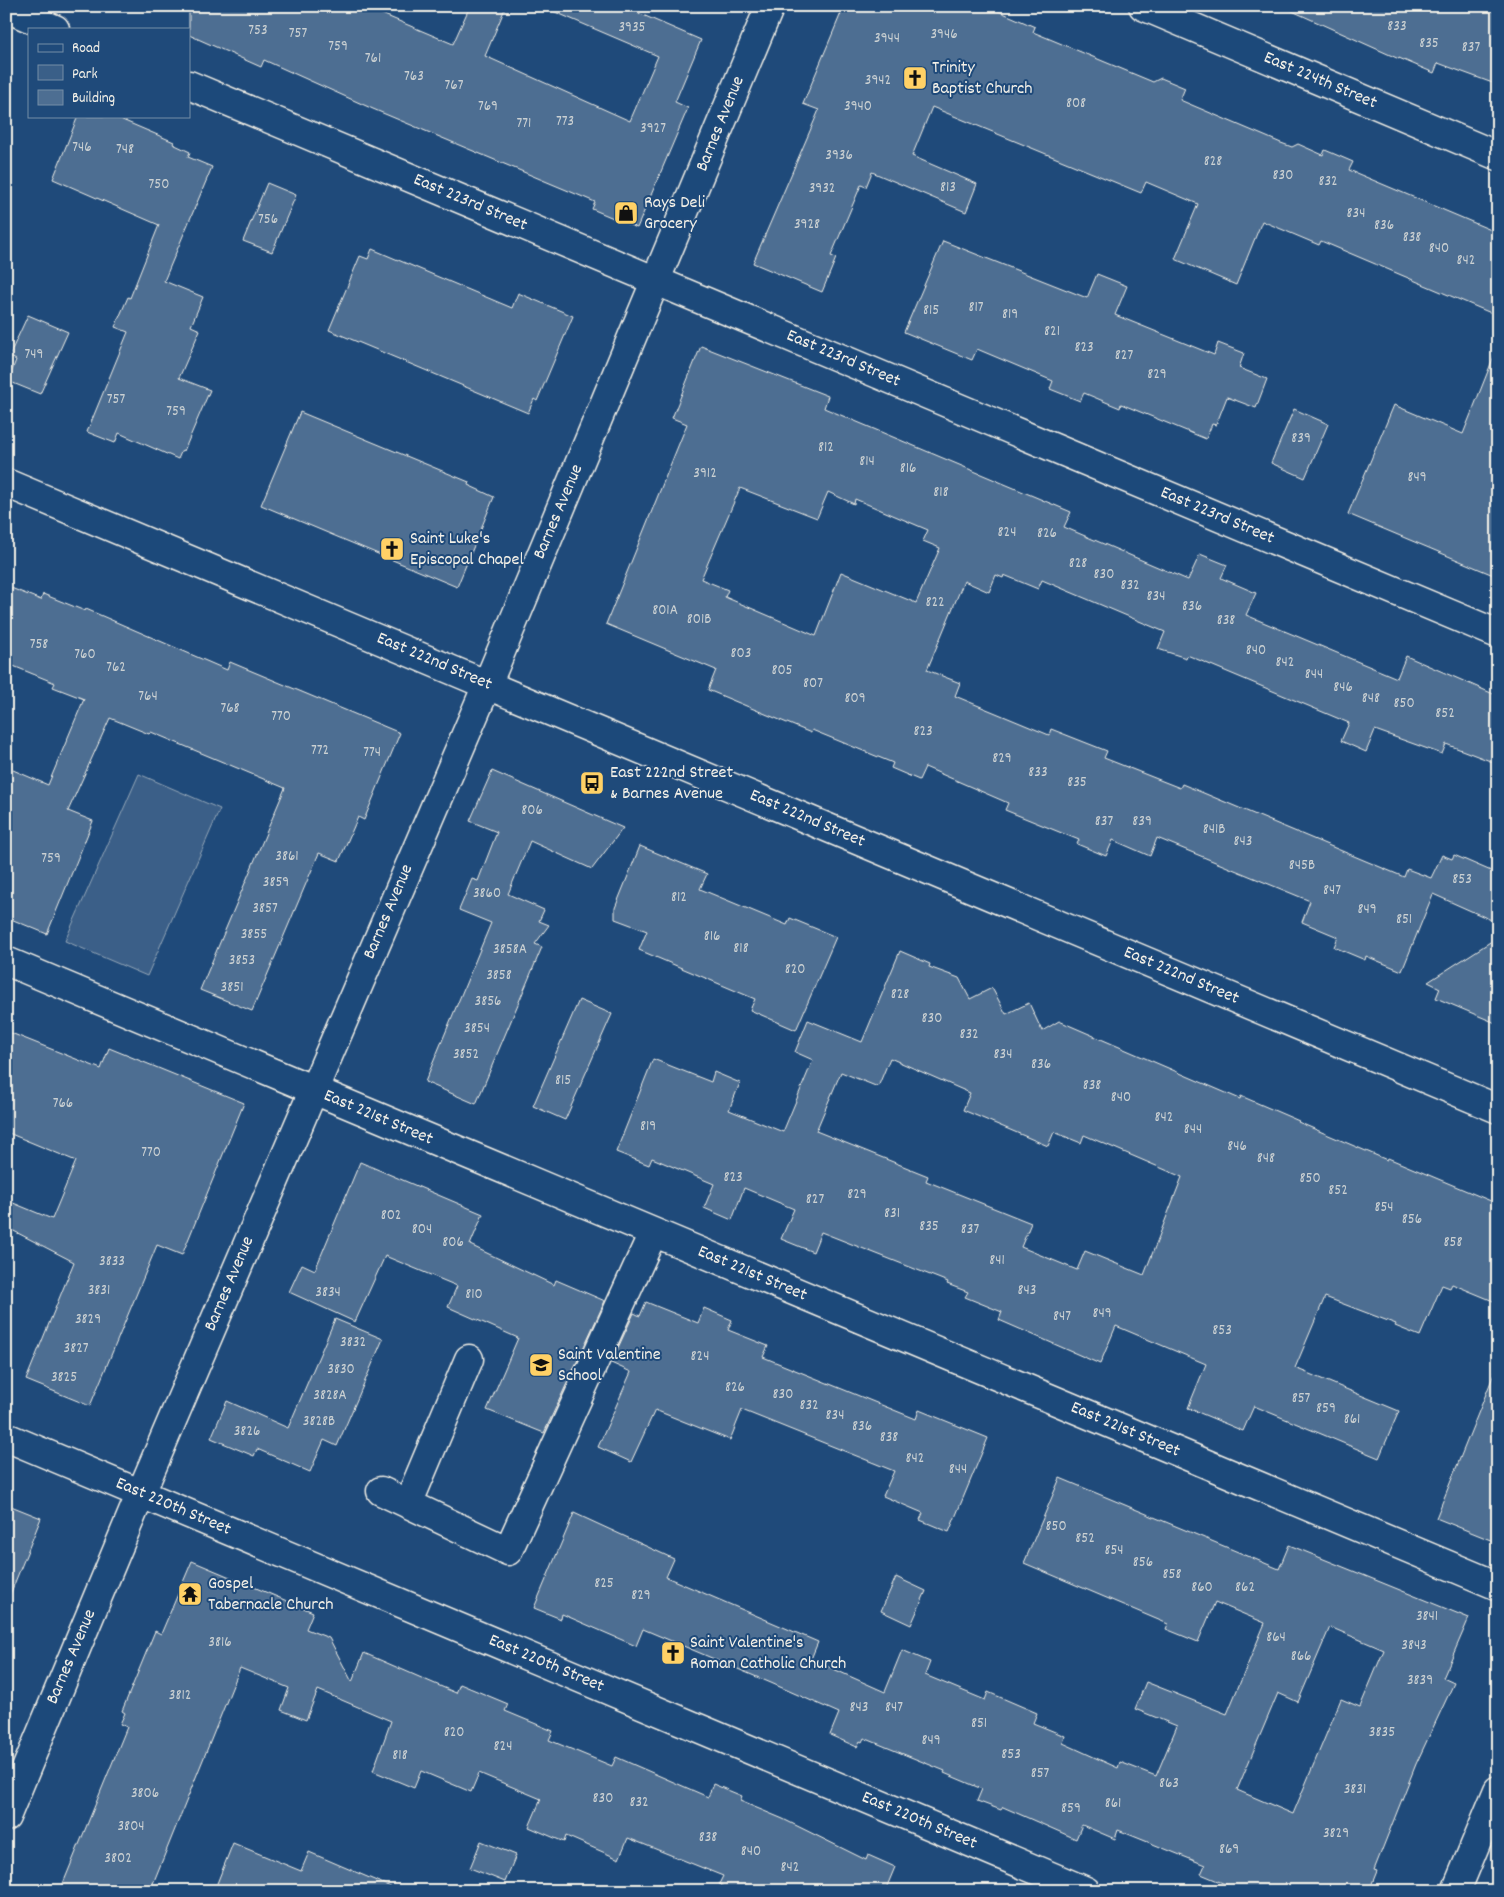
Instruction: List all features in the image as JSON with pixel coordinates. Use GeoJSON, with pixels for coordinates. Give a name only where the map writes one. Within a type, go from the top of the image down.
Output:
{"type":"FeatureCollection","features":[{"type":"Feature","properties":{"kind":"street","name":"Barnes Avenue"},"geometry":{"type":"LineString","coordinates":[[6,1816],[312,1090],[487,685],[770,6]]}},
{"type":"Feature","properties":{"kind":"street","name":"East 224th Street"},"geometry":{"type":"LineString","coordinates":[[1143,6],[1498,156]]}},
{"type":"Feature","properties":{"kind":"street"},"geometry":{"type":"LineString","coordinates":[[6,8],[53,28]]}},
{"type":"Feature","properties":{"kind":"street","name":"East 223rd Street"},"geometry":{"type":"LineString","coordinates":[[190,85],[1498,634]]}},
{"type":"Feature","properties":{"kind":"street","name":"East 222nd Street"},"geometry":{"type":"LineString","coordinates":[[6,482],[1498,1109]]}},
{"type":"Feature","properties":{"kind":"street","name":"East 221st Street"},"geometry":{"type":"LineString","coordinates":[[6,961],[1498,1586]]}},
{"type":"Feature","properties":{"kind":"street"},"geometry":{"type":"LineString","coordinates":[[380,1491],[508,1551],[654,1232]]}},
{"type":"Feature","properties":{"kind":"street"},"geometry":{"type":"LineString","coordinates":[[408,1504],[469,1359]]}},
{"type":"Feature","properties":{"kind":"street","name":"East 220th Street"},"geometry":{"type":"LineString","coordinates":[[6,1437],[1086,1891]]}},
{"type":"Feature","properties":{"kind":"street"},"geometry":{"type":"LineString","coordinates":[[1456,1891],[1492,1819],[1498,1790]]}},
{"type":"Feature","properties":{"kind":"green space"},"geometry":{"type":"Polygon","coordinates":[[[139,774],[220,809],[147,976],[65,941],[139,774]]]}},
{"type":"Feature","properties":{"kind":"building"},"geometry":{"type":"Polygon","coordinates":[[[189,6],[363,6],[453,44],[470,6],[506,6],[485,56],[630,121],[658,56],[541,6],[622,6],[701,40],[675,102],[688,108],[637,228],[592,209],[595,202],[373,109],[264,60],[261,67],[190,35],[189,6]]]}},
{"type":"Feature","properties":{"kind":"building"},"geometry":{"type":"Polygon","coordinates":[[[844,6],[987,6],[1035,27],[1033,32],[1153,82],[1161,78],[1185,88],[1180,100],[1292,147],[1298,144],[1323,155],[1325,150],[1353,162],[1349,170],[1498,233],[1498,316],[1321,241],[1319,245],[1262,221],[1236,285],[1175,259],[1198,204],[1146,182],[1141,193],[932,107],[912,156],[977,184],[966,212],[872,172],[866,187],[861,185],[831,256],[836,258],[822,292],[753,263],[819,110],[803,104],[844,6]]]}},
{"type":"Feature","properties":{"kind":"building"},"geometry":{"type":"Polygon","coordinates":[[[1281,6],[1498,6],[1498,85],[1438,63],[1434,73],[1281,6]]]}},
{"type":"Feature","properties":{"kind":"building"},"geometry":{"type":"Polygon","coordinates":[[[77,118],[118,118],[174,142],[173,144],[190,152],[188,157],[212,167],[164,281],[203,297],[191,326],[200,330],[179,378],[210,390],[184,451],[182,450],[178,459],[119,433],[115,443],[87,432],[128,332],[115,327],[128,297],[130,298],[159,225],[53,179],[77,118]]]}},
{"type":"Feature","properties":{"kind":"building"},"geometry":{"type":"Polygon","coordinates":[[[267,183],[296,195],[272,252],[243,241],[267,183]]]}},
{"type":"Feature","properties":{"kind":"building"},"geometry":{"type":"Polygon","coordinates":[[[943,241],[1087,298],[1097,274],[1127,286],[1115,315],[1214,355],[1218,343],[1244,353],[1239,368],[1267,379],[1256,408],[1227,397],[1216,425],[1212,424],[1206,439],[1121,404],[1120,408],[1084,393],[1080,401],[1050,389],[1053,381],[977,349],[972,360],[904,332],[943,241]]]}},
{"type":"Feature","properties":{"kind":"building"},"geometry":{"type":"Polygon","coordinates":[[[372,249],[512,308],[518,293],[573,316],[537,401],[534,399],[528,413],[329,330],[360,256],[368,259],[372,249]]]}},
{"type":"Feature","properties":{"kind":"building"},"geometry":{"type":"Polygon","coordinates":[[[28,315],[68,332],[40,394],[8,381],[16,360],[9,356],[28,315]]]}},
{"type":"Feature","properties":{"kind":"building"},"geometry":{"type":"Polygon","coordinates":[[[701,346],[828,396],[824,408],[1071,512],[1064,527],[1188,580],[1200,554],[1227,565],[1221,578],[1256,593],[1246,615],[1397,678],[1406,656],[1498,696],[1498,764],[1446,744],[1442,754],[1375,730],[1366,752],[1341,741],[1349,723],[1187,655],[1186,658],[1158,649],[1165,632],[1042,580],[1038,589],[1004,575],[1003,578],[996,575],[989,592],[964,581],[927,670],[960,683],[955,696],[1049,735],[1051,729],[1107,751],[1104,758],[1180,788],[1182,784],[1404,877],[1407,869],[1431,878],[1442,855],[1452,859],[1454,855],[1498,874],[1498,923],[1433,894],[1402,971],[1366,956],[1365,960],[1334,947],[1338,937],[1302,922],[1310,901],[1157,838],[1150,856],[1113,840],[1106,856],[1077,844],[1079,840],[1005,810],[1008,803],[925,767],[919,780],[891,768],[893,763],[812,730],[811,733],[708,690],[716,670],[606,624],[687,424],[672,418],[701,346]],[[740,488],[701,579],[728,590],[725,597],[816,636],[841,572],[916,603],[940,548],[923,541],[928,530],[855,499],[854,504],[828,492],[817,518],[740,488]]]}},
{"type":"Feature","properties":{"kind":"building"},"geometry":{"type":"Polygon","coordinates":[[[1496,351],[1498,351],[1498,577],[1348,514],[1394,405],[1463,434],[1496,351]]]}},
{"type":"Feature","properties":{"kind":"building"},"geometry":{"type":"Polygon","coordinates":[[[1294,409],[1328,424],[1305,478],[1271,463],[1294,409]]]}},
{"type":"Feature","properties":{"kind":"building"},"geometry":{"type":"Polygon","coordinates":[[[300,412],[469,482],[468,485],[494,497],[457,587],[261,505],[300,412]]]}},
{"type":"Feature","properties":{"kind":"building"},"geometry":{"type":"Polygon","coordinates":[[[6,586],[41,600],[43,594],[85,611],[86,609],[227,670],[230,662],[400,733],[364,820],[358,817],[339,861],[319,853],[252,1011],[200,990],[285,788],[151,732],[149,734],[110,718],[68,811],[93,821],[47,934],[6,917],[6,767],[48,785],[84,699],[53,687],[55,683],[6,663],[6,586]]]}},
{"type":"Feature","properties":{"kind":"building"},"geometry":{"type":"Polygon","coordinates":[[[492,771],[623,828],[592,869],[530,841],[508,894],[544,910],[539,921],[549,925],[535,944],[542,947],[476,1104],[425,1082],[491,923],[459,910],[472,879],[478,881],[497,832],[470,821],[492,771]]]}},
{"type":"Feature","properties":{"kind":"building"},"geometry":{"type":"Polygon","coordinates":[[[640,846],[707,874],[700,889],[787,925],[790,918],[836,937],[796,1030],[750,1010],[755,999],[639,950],[647,931],[615,919],[615,908],[640,846]]]}},
{"type":"Feature","properties":{"kind":"building"},"geometry":{"type":"Polygon","coordinates":[[[1498,937],[1498,1024],[1436,998],[1440,988],[1428,982],[1498,937]]]}},
{"type":"Feature","properties":{"kind":"building"},"geometry":{"type":"Polygon","coordinates":[[[900,951],[930,964],[929,967],[959,978],[970,999],[992,988],[1006,1014],[1029,1003],[1042,1031],[1059,1021],[1240,1099],[1241,1096],[1387,1160],[1388,1158],[1498,1204],[1498,1303],[1452,1284],[1450,1288],[1442,1285],[1420,1336],[1395,1326],[1396,1324],[1325,1297],[1295,1368],[1399,1411],[1379,1458],[1254,1406],[1243,1431],[1188,1408],[1206,1364],[1116,1326],[1100,1364],[999,1320],[1002,1312],[965,1297],[968,1292],[947,1284],[948,1282],[821,1232],[813,1252],[781,1239],[794,1209],[744,1188],[732,1220],[704,1208],[714,1184],[652,1158],[649,1165],[616,1152],[653,1059],[711,1082],[714,1072],[740,1083],[729,1110],[783,1132],[813,1060],[795,1052],[808,1020],[862,1042],[900,951]],[[890,1058],[878,1087],[841,1072],[816,1131],[928,1176],[926,1181],[1031,1223],[1021,1247],[1077,1270],[1085,1251],[1144,1275],[1182,1177],[1084,1135],[1081,1143],[1054,1132],[1048,1146],[963,1110],[970,1093],[890,1058]]]}},
{"type":"Feature","properties":{"kind":"building"},"geometry":{"type":"Polygon","coordinates":[[[579,1000],[612,1014],[565,1120],[533,1106],[579,1000]]]}},
{"type":"Feature","properties":{"kind":"building"},"geometry":{"type":"Polygon","coordinates":[[[6,1031],[101,1069],[109,1048],[244,1103],[182,1255],[157,1245],[90,1406],[26,1380],[74,1262],[6,1227],[6,1200],[52,1219],[76,1161],[6,1132],[6,1031]]]}},
{"type":"Feature","properties":{"kind":"building"},"geometry":{"type":"Polygon","coordinates":[[[360,1162],[483,1214],[470,1245],[554,1285],[556,1280],[605,1301],[544,1433],[487,1410],[518,1338],[448,1307],[457,1286],[385,1256],[355,1322],[289,1292],[302,1264],[315,1270],[360,1162]]]}},
{"type":"Feature","properties":{"kind":"building"},"geometry":{"type":"Polygon","coordinates":[[[646,1302],[698,1323],[704,1308],[732,1320],[728,1330],[768,1346],[763,1357],[916,1419],[919,1410],[988,1438],[949,1532],[920,1520],[923,1513],[883,1496],[894,1471],[742,1410],[730,1440],[655,1410],[631,1462],[598,1447],[631,1372],[611,1363],[634,1313],[640,1316],[646,1302]]]}},
{"type":"Feature","properties":{"kind":"building"},"geometry":{"type":"Polygon","coordinates":[[[335,1319],[383,1339],[337,1446],[324,1440],[310,1472],[257,1449],[254,1456],[211,1438],[227,1401],[288,1428],[335,1319]]]}},
{"type":"Feature","properties":{"kind":"building"},"geometry":{"type":"Polygon","coordinates":[[[1496,1369],[1498,1369],[1498,1543],[1436,1518],[1496,1369]]]}},
{"type":"Feature","properties":{"kind":"building"},"geometry":{"type":"Polygon","coordinates":[[[1060,1478],[1279,1569],[1289,1545],[1469,1618],[1443,1678],[1454,1683],[1416,1764],[1374,1870],[1377,1871],[1369,1891],[1242,1891],[1201,1874],[1205,1865],[1118,1830],[1115,1839],[1082,1825],[1076,1839],[1003,1807],[1001,1810],[977,1801],[982,1789],[944,1773],[945,1771],[864,1738],[857,1747],[830,1735],[839,1713],[771,1683],[643,1629],[636,1646],[562,1614],[561,1619],[534,1608],[574,1513],[674,1559],[666,1577],[818,1642],[811,1659],[885,1692],[902,1650],[930,1662],[925,1675],[985,1700],[988,1692],[1037,1713],[1033,1723],[1065,1736],[1063,1743],[1118,1768],[1120,1762],[1156,1776],[1177,1726],[1135,1709],[1146,1682],[1227,1714],[1265,1623],[1215,1602],[1198,1642],[1166,1629],[1168,1624],[1024,1563],[1060,1478]],[[1330,1627],[1298,1702],[1278,1693],[1237,1790],[1293,1814],[1341,1699],[1360,1707],[1384,1650],[1330,1627]]]}},
{"type":"Feature","properties":{"kind":"building"},"geometry":{"type":"Polygon","coordinates":[[[6,1504],[41,1518],[7,1602],[6,1601],[6,1504]]]}},
{"type":"Feature","properties":{"kind":"building"},"geometry":{"type":"Polygon","coordinates":[[[192,1561],[313,1612],[306,1629],[329,1638],[352,1682],[364,1653],[456,1693],[460,1684],[508,1704],[505,1711],[553,1731],[549,1740],[612,1766],[616,1757],[708,1797],[713,1784],[742,1796],[740,1801],[783,1819],[866,1860],[868,1855],[895,1867],[885,1891],[720,1891],[722,1885],[719,1884],[723,1876],[628,1838],[619,1859],[566,1836],[564,1842],[529,1827],[541,1799],[479,1773],[471,1792],[421,1771],[414,1788],[373,1771],[391,1721],[318,1690],[306,1720],[281,1710],[289,1688],[240,1668],[150,1891],[60,1891],[127,1727],[120,1724],[125,1713],[122,1711],[155,1631],[161,1634],[192,1561]]]}},
{"type":"Feature","properties":{"kind":"building"},"geometry":{"type":"Polygon","coordinates":[[[896,1577],[926,1591],[911,1625],[881,1611],[896,1577]]]}},
{"type":"Feature","properties":{"kind":"building"},"geometry":{"type":"Polygon","coordinates":[[[481,1841],[516,1855],[505,1882],[470,1868],[481,1841]]]}},
{"type":"Feature","properties":{"kind":"building"},"geometry":{"type":"Polygon","coordinates":[[[233,1843],[301,1871],[309,1852],[400,1891],[214,1891],[233,1843]]]}},
{"type":"Feature","properties":{"kind":"place","name":"Trinity Baptist Church"},"geometry":{"type":"Point","coordinates":[915,78]}},
{"type":"Feature","properties":{"kind":"place","name":"Rays Deli Grocery"},"geometry":{"type":"Point","coordinates":[626,213]}},
{"type":"Feature","properties":{"kind":"place","name":"Saint Luke's Episcopal Chapel"},"geometry":{"type":"Point","coordinates":[392,549]}},
{"type":"Feature","properties":{"kind":"place","name":"East 222nd Street & Barnes Avenue"},"geometry":{"type":"Point","coordinates":[592,783]}},
{"type":"Feature","properties":{"kind":"place","name":"Saint Valentine School"},"geometry":{"type":"Point","coordinates":[541,1365]}},
{"type":"Feature","properties":{"kind":"place","name":"Gospel Tabernacle Church"},"geometry":{"type":"Point","coordinates":[190,1594]}},
{"type":"Feature","properties":{"kind":"place","name":"Saint Valentine's Roman Catholic Church"},"geometry":{"type":"Point","coordinates":[673,1653]}}]}
